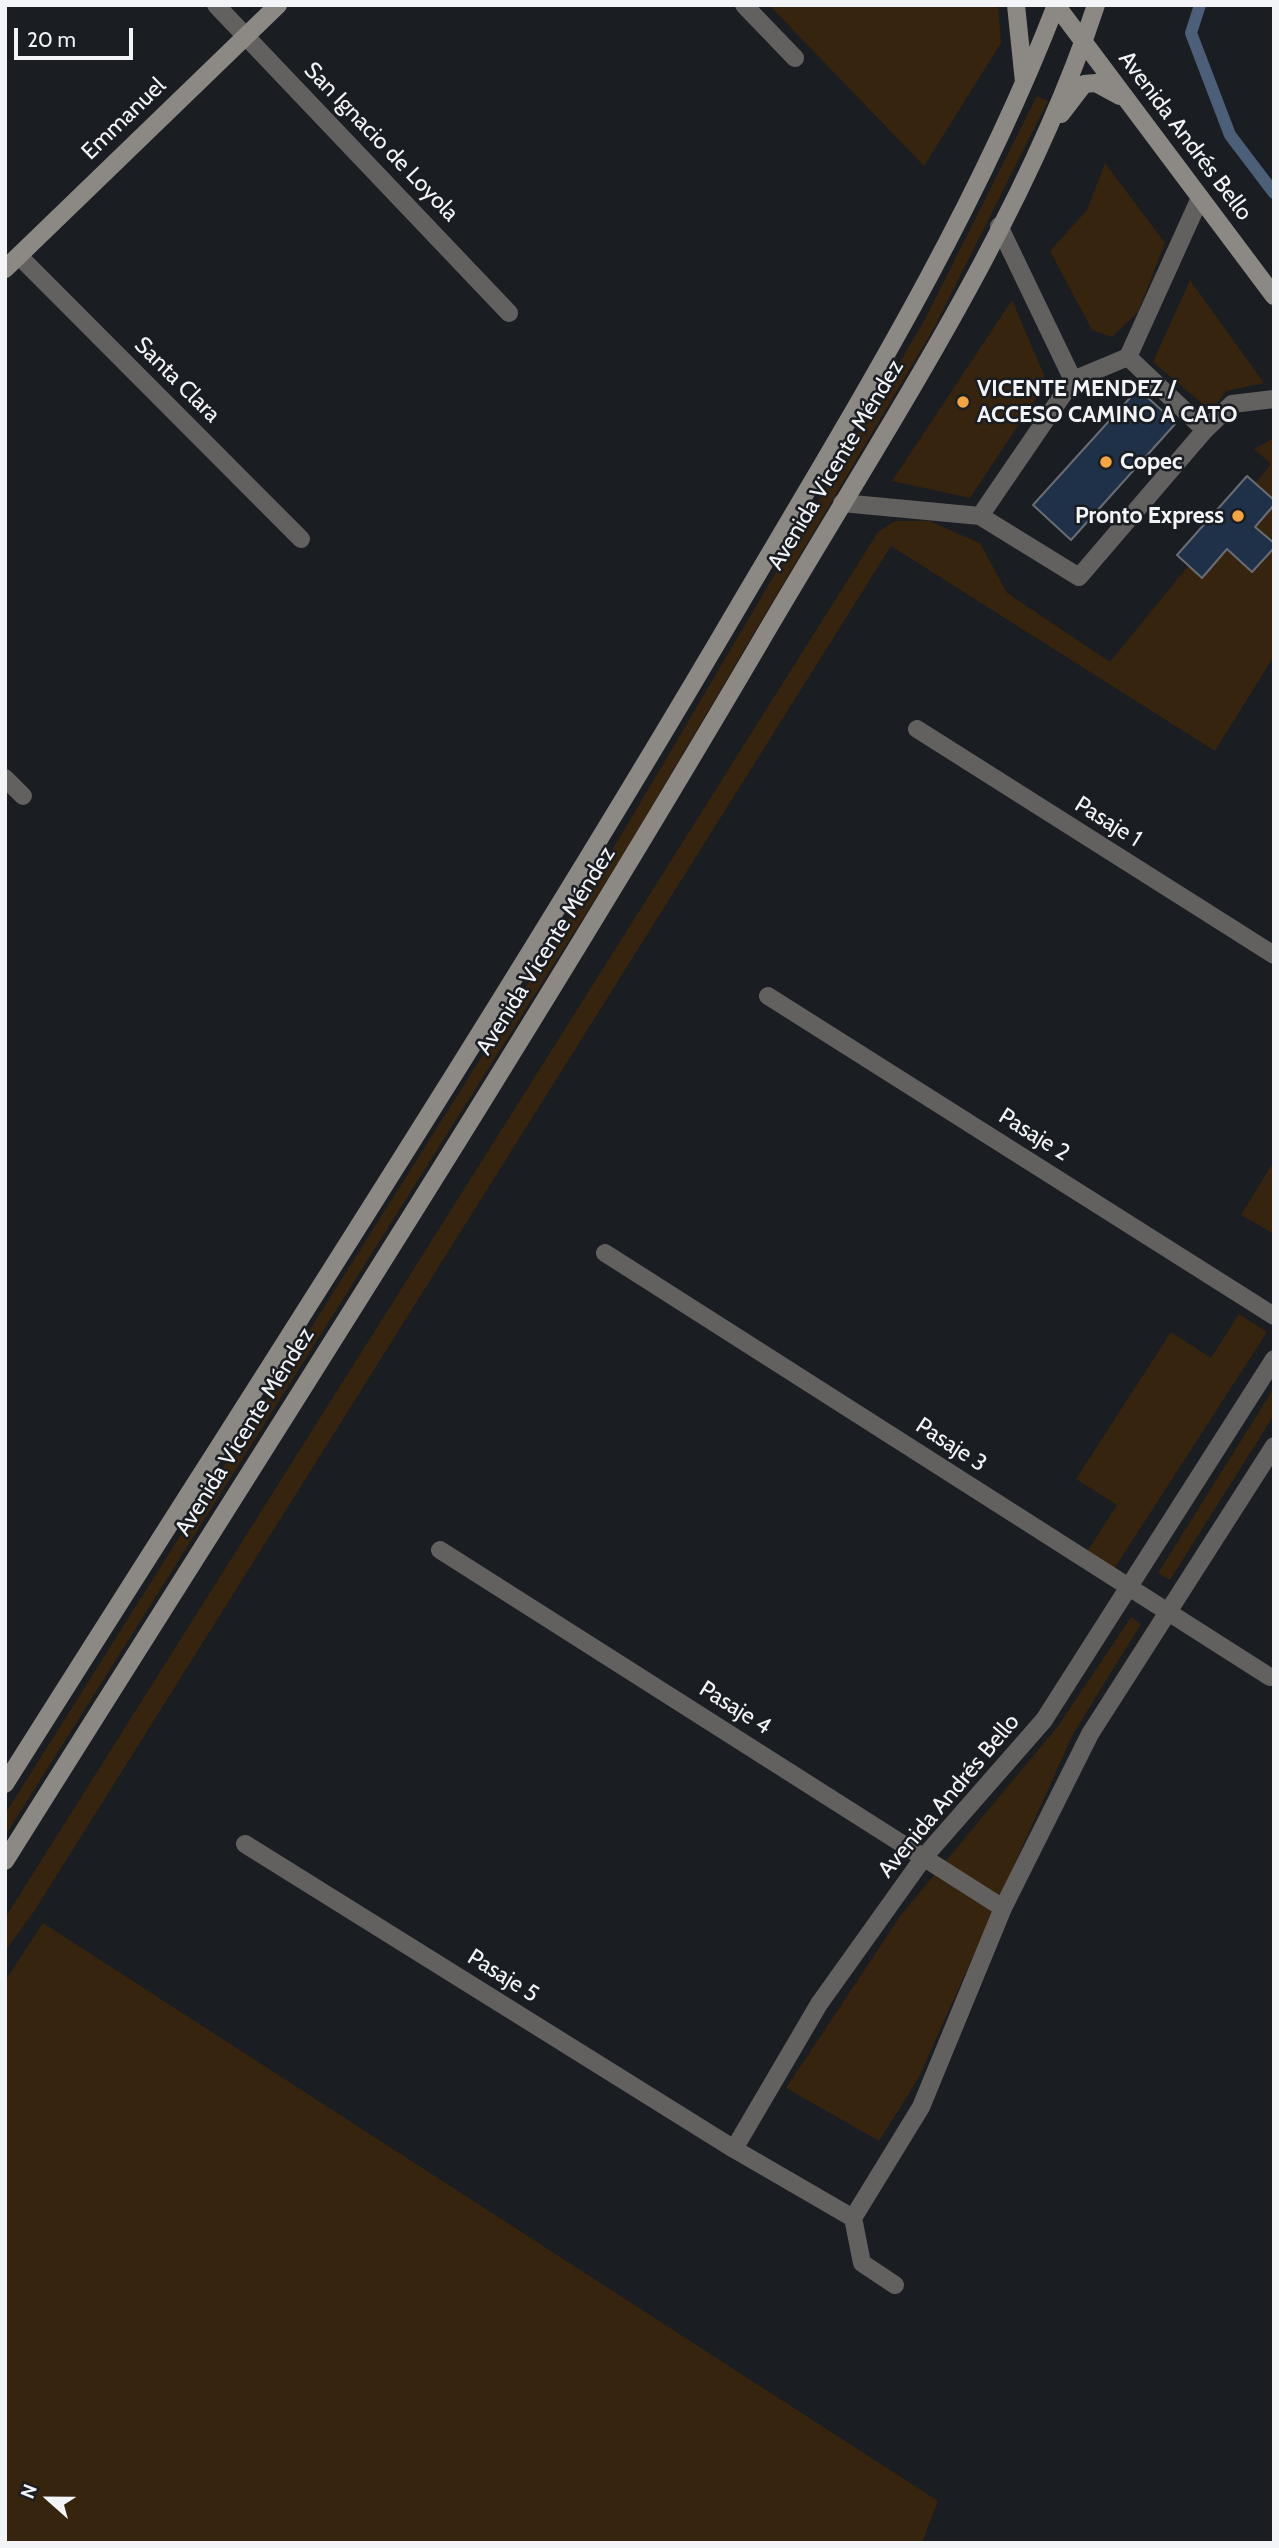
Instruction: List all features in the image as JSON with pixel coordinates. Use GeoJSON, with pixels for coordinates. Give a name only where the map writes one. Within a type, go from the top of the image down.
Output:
{"type":"FeatureCollection","features":[{"type":"Feature","properties":{"kind":"main road","name":"Emmanuel"},"geometry":{"type":"LineString","coordinates":[[5,269],[278,5]]}},
{"type":"Feature","properties":{"kind":"main road"},"geometry":{"type":"LineString","coordinates":[[1016,5],[1024,86]]}},
{"type":"Feature","properties":{"kind":"main road","name":"Avenida Vicente Méndez"},"geometry":{"type":"LineString","coordinates":[[5,1784],[608,827],[849,418],[934,266],[1024,86],[1056,5]]}},
{"type":"Feature","properties":{"kind":"main road","name":"Avenida Andrés Bello"},"geometry":{"type":"LineString","coordinates":[[1056,5],[1274,296]]}},
{"type":"Feature","properties":{"kind":"main road","name":"Avenida Vicente Méndez"},"geometry":{"type":"LineString","coordinates":[[5,1861],[638,851],[944,330],[1037,150],[1084,42],[1096,5]]}},
{"type":"Feature","properties":{"kind":"main road"},"geometry":{"type":"LineString","coordinates":[[1037,150],[1084,84],[1096,83],[1129,101]]}},
{"type":"Feature","properties":{"kind":"street","name":"San Ignacio de Loyola"},"geometry":{"type":"LineString","coordinates":[[216,5],[509,313]]}},
{"type":"Feature","properties":{"kind":"street"},"geometry":{"type":"LineString","coordinates":[[744,5],[796,58]]}},
{"type":"Feature","properties":{"kind":"street"},"geometry":{"type":"LineString","coordinates":[[980,516],[1073,380],[1128,357],[1200,198]]}},
{"type":"Feature","properties":{"kind":"street"},"geometry":{"type":"LineString","coordinates":[[999,226],[1073,380]]}},
{"type":"Feature","properties":{"kind":"street","name":"Santa Clara"},"geometry":{"type":"LineString","coordinates":[[19,256],[301,539]]}},
{"type":"Feature","properties":{"kind":"street"},"geometry":{"type":"LineString","coordinates":[[1128,357],[1206,430]]}},
{"type":"Feature","properties":{"kind":"street"},"geometry":{"type":"LineString","coordinates":[[842,503],[980,516],[1079,577],[1206,430],[1232,404],[1274,399]]}},
{"type":"Feature","properties":{"kind":"street","name":"Pasaje 1"},"geometry":{"type":"LineString","coordinates":[[917,729],[1274,955]]}},
{"type":"Feature","properties":{"kind":"street"},"geometry":{"type":"LineString","coordinates":[[5,778],[23,796]]}},
{"type":"Feature","properties":{"kind":"street","name":"Pasaje 2"},"geometry":{"type":"LineString","coordinates":[[768,996],[1274,1316]]}},
{"type":"Feature","properties":{"kind":"street","name":"Pasaje 3"},"geometry":{"type":"LineString","coordinates":[[605,1254],[1270,1677]]}},
{"type":"Feature","properties":{"kind":"street","name":"Avenida Andrés Bello"},"geometry":{"type":"LineString","coordinates":[[734,2149],[820,2004],[924,1857],[1044,1720],[1274,1359]]}},
{"type":"Feature","properties":{"kind":"street"},"geometry":{"type":"LineString","coordinates":[[895,2285],[862,2263],[853,2218],[921,2107],[1003,1908],[1090,1734],[1274,1446]]}},
{"type":"Feature","properties":{"kind":"street","name":"Pasaje 4"},"geometry":{"type":"LineString","coordinates":[[440,1550],[1003,1908]]}},
{"type":"Feature","properties":{"kind":"street","name":"Pasaje 5"},"geometry":{"type":"LineString","coordinates":[[245,1844],[734,2149]]}},
{"type":"Feature","properties":{"kind":"street"},"geometry":{"type":"LineString","coordinates":[[734,2149],[853,2218]]}},
{"type":"Feature","properties":{"kind":"shaded area"},"geometry":{"type":"Polygon","coordinates":[[[769,5],[998,5],[1001,43],[924,166],[769,5]]]}},
{"type":"Feature","properties":{"kind":"shaded area"},"geometry":{"type":"Polygon","coordinates":[[[1037,96],[1048,101],[934,328],[629,845],[5,1836],[5,1814],[620,837],[924,321],[1037,96]]]}},
{"type":"Feature","properties":{"kind":"shaded area"},"geometry":{"type":"Polygon","coordinates":[[[1105,163],[1165,243],[1138,312],[1112,337],[1092,330],[1050,251],[1087,210],[1105,163]]]}},
{"type":"Feature","properties":{"kind":"shaded area"},"geometry":{"type":"Polygon","coordinates":[[[1190,280],[1264,383],[1226,391],[1211,411],[1153,362],[1190,280]]]}},
{"type":"Feature","properties":{"kind":"shaded area"},"geometry":{"type":"Polygon","coordinates":[[[1012,300],[1047,382],[970,498],[892,481],[1012,300]]]}},
{"type":"Feature","properties":{"kind":"shaded area"},"geometry":{"type":"Polygon","coordinates":[[[1274,438],[1274,656],[1215,751],[891,546],[33,1913],[5,1951],[5,1918],[878,532],[895,521],[929,521],[980,543],[1007,593],[1110,662],[1271,464],[1254,449],[1274,438]]]}},
{"type":"Feature","properties":{"kind":"shaded area"},"geometry":{"type":"Polygon","coordinates":[[[1274,1161],[1274,1234],[1241,1215],[1274,1161]]]}},
{"type":"Feature","properties":{"kind":"shaded area"},"geometry":{"type":"Polygon","coordinates":[[[1239,1314],[1267,1332],[1114,1569],[1087,1552],[1117,1505],[1076,1479],[1171,1332],[1211,1358],[1239,1314]]]}},
{"type":"Feature","properties":{"kind":"shaded area"},"geometry":{"type":"Polygon","coordinates":[[[1274,1388],[1274,1415],[1170,1580],[1158,1573],[1274,1388]]]}},
{"type":"Feature","properties":{"kind":"shaded area"},"geometry":{"type":"Polygon","coordinates":[[[1131,1617],[1141,1624],[1073,1734],[918,2079],[879,2141],[786,2088],[901,1915],[1058,1726],[1131,1617]]]}},
{"type":"Feature","properties":{"kind":"shaded area"},"geometry":{"type":"Polygon","coordinates":[[[43,1923],[938,2501],[922,2543],[5,2543],[5,1981],[43,1923]]]}},
{"type":"Feature","properties":{"kind":"building"},"geometry":{"type":"Polygon","coordinates":[[[1138,389],[1176,423],[1071,540],[1033,505],[1138,389]]]}},
{"type":"Feature","properties":{"kind":"building","name":"Pronto Express"},"geometry":{"type":"Polygon","coordinates":[[[1247,476],[1274,500],[1274,505],[1255,527],[1274,543],[1274,548],[1252,572],[1227,549],[1202,578],[1177,555],[1247,476]]]}},
{"type":"Feature","properties":{"kind":"waterway"},"geometry":{"type":"LineString","coordinates":[[1200,5],[1191,33],[1230,135],[1274,193]]}},
{"type":"Feature","properties":{"kind":"place","name":"VICENTE MENDEZ / ACCESO CAMINO A CATO"},"geometry":{"type":"Point","coordinates":[963,402]}},
{"type":"Feature","properties":{"kind":"place","name":"Copec"},"geometry":{"type":"Point","coordinates":[1106,462]}},
{"type":"Feature","properties":{"kind":"place","name":"Pronto Express"},"geometry":{"type":"Point","coordinates":[1238,516]}}]}
